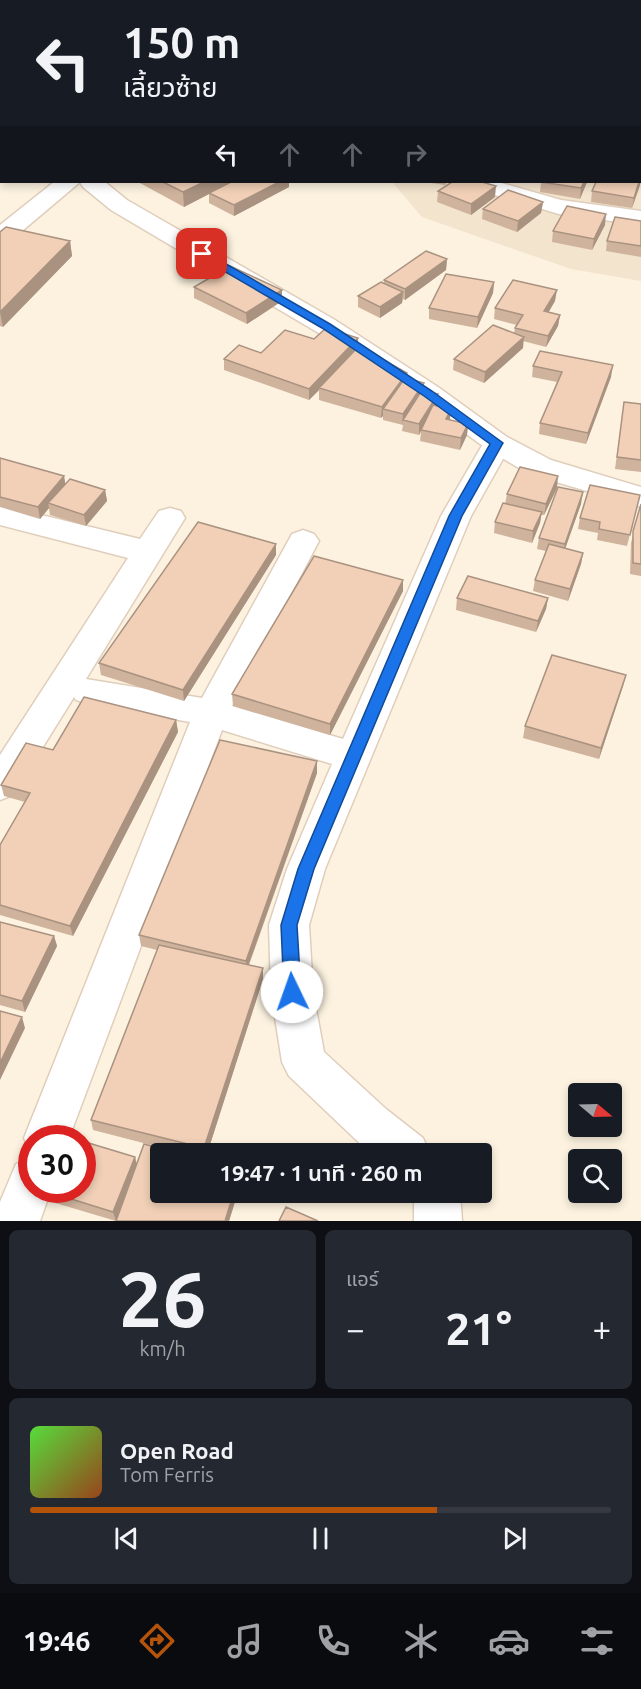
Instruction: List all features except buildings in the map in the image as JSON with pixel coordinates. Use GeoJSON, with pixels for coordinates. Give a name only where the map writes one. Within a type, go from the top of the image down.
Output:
{"type":"FeatureCollection","features":[{"type":"Feature","properties":{"kind":"street"},"geometry":{"type":"LineString","coordinates":[[0,237],[67,183]]}},
{"type":"Feature","properties":{"kind":"street"},"geometry":{"type":"LineString","coordinates":[[92,183],[119,205],[326,326],[428,393],[497,443],[540,467],[641,497]]}},
{"type":"Feature","properties":{"kind":"street"},"geometry":{"type":"LineString","coordinates":[[479,183],[559,207],[641,218]]}},
{"type":"Feature","properties":{"kind":"street"},"geometry":{"type":"LineString","coordinates":[[393,1143],[304,1062],[292,992],[289,925],[306,869],[352,756],[456,516],[497,443]]}},
{"type":"Feature","properties":{"kind":"street"},"geometry":{"type":"LineString","coordinates":[[0,515],[148,552]]}},
{"type":"Feature","properties":{"kind":"street"},"geometry":{"type":"LineString","coordinates":[[0,785],[170,518]]}},
{"type":"Feature","properties":{"kind":"street"},"geometry":{"type":"LineString","coordinates":[[52,1125],[211,713],[303,541]]}},
{"type":"Feature","properties":{"kind":"street"},"geometry":{"type":"LineString","coordinates":[[88,690],[211,713],[352,756]]}},
{"type":"Feature","properties":{"kind":"street"},"geometry":{"type":"LineString","coordinates":[[16,1221],[23,1203]]}},
{"type":"Feature","properties":{"kind":"street"},"geometry":{"type":"LineString","coordinates":[[437,1203],[438,1221]]}},
{"type":"Feature","properties":{"kind":"shaded area"},"geometry":{"type":"Polygon","coordinates":[[[393,183],[641,183],[641,281],[571,269],[422,217],[393,183]]]}},
{"type":"Feature","properties":{"kind":"route"},"geometry":{"type":"LineString","coordinates":[[202,254],[326,326],[428,393],[497,443],[456,516],[352,756],[306,869],[289,925],[292,992]]}}]}
